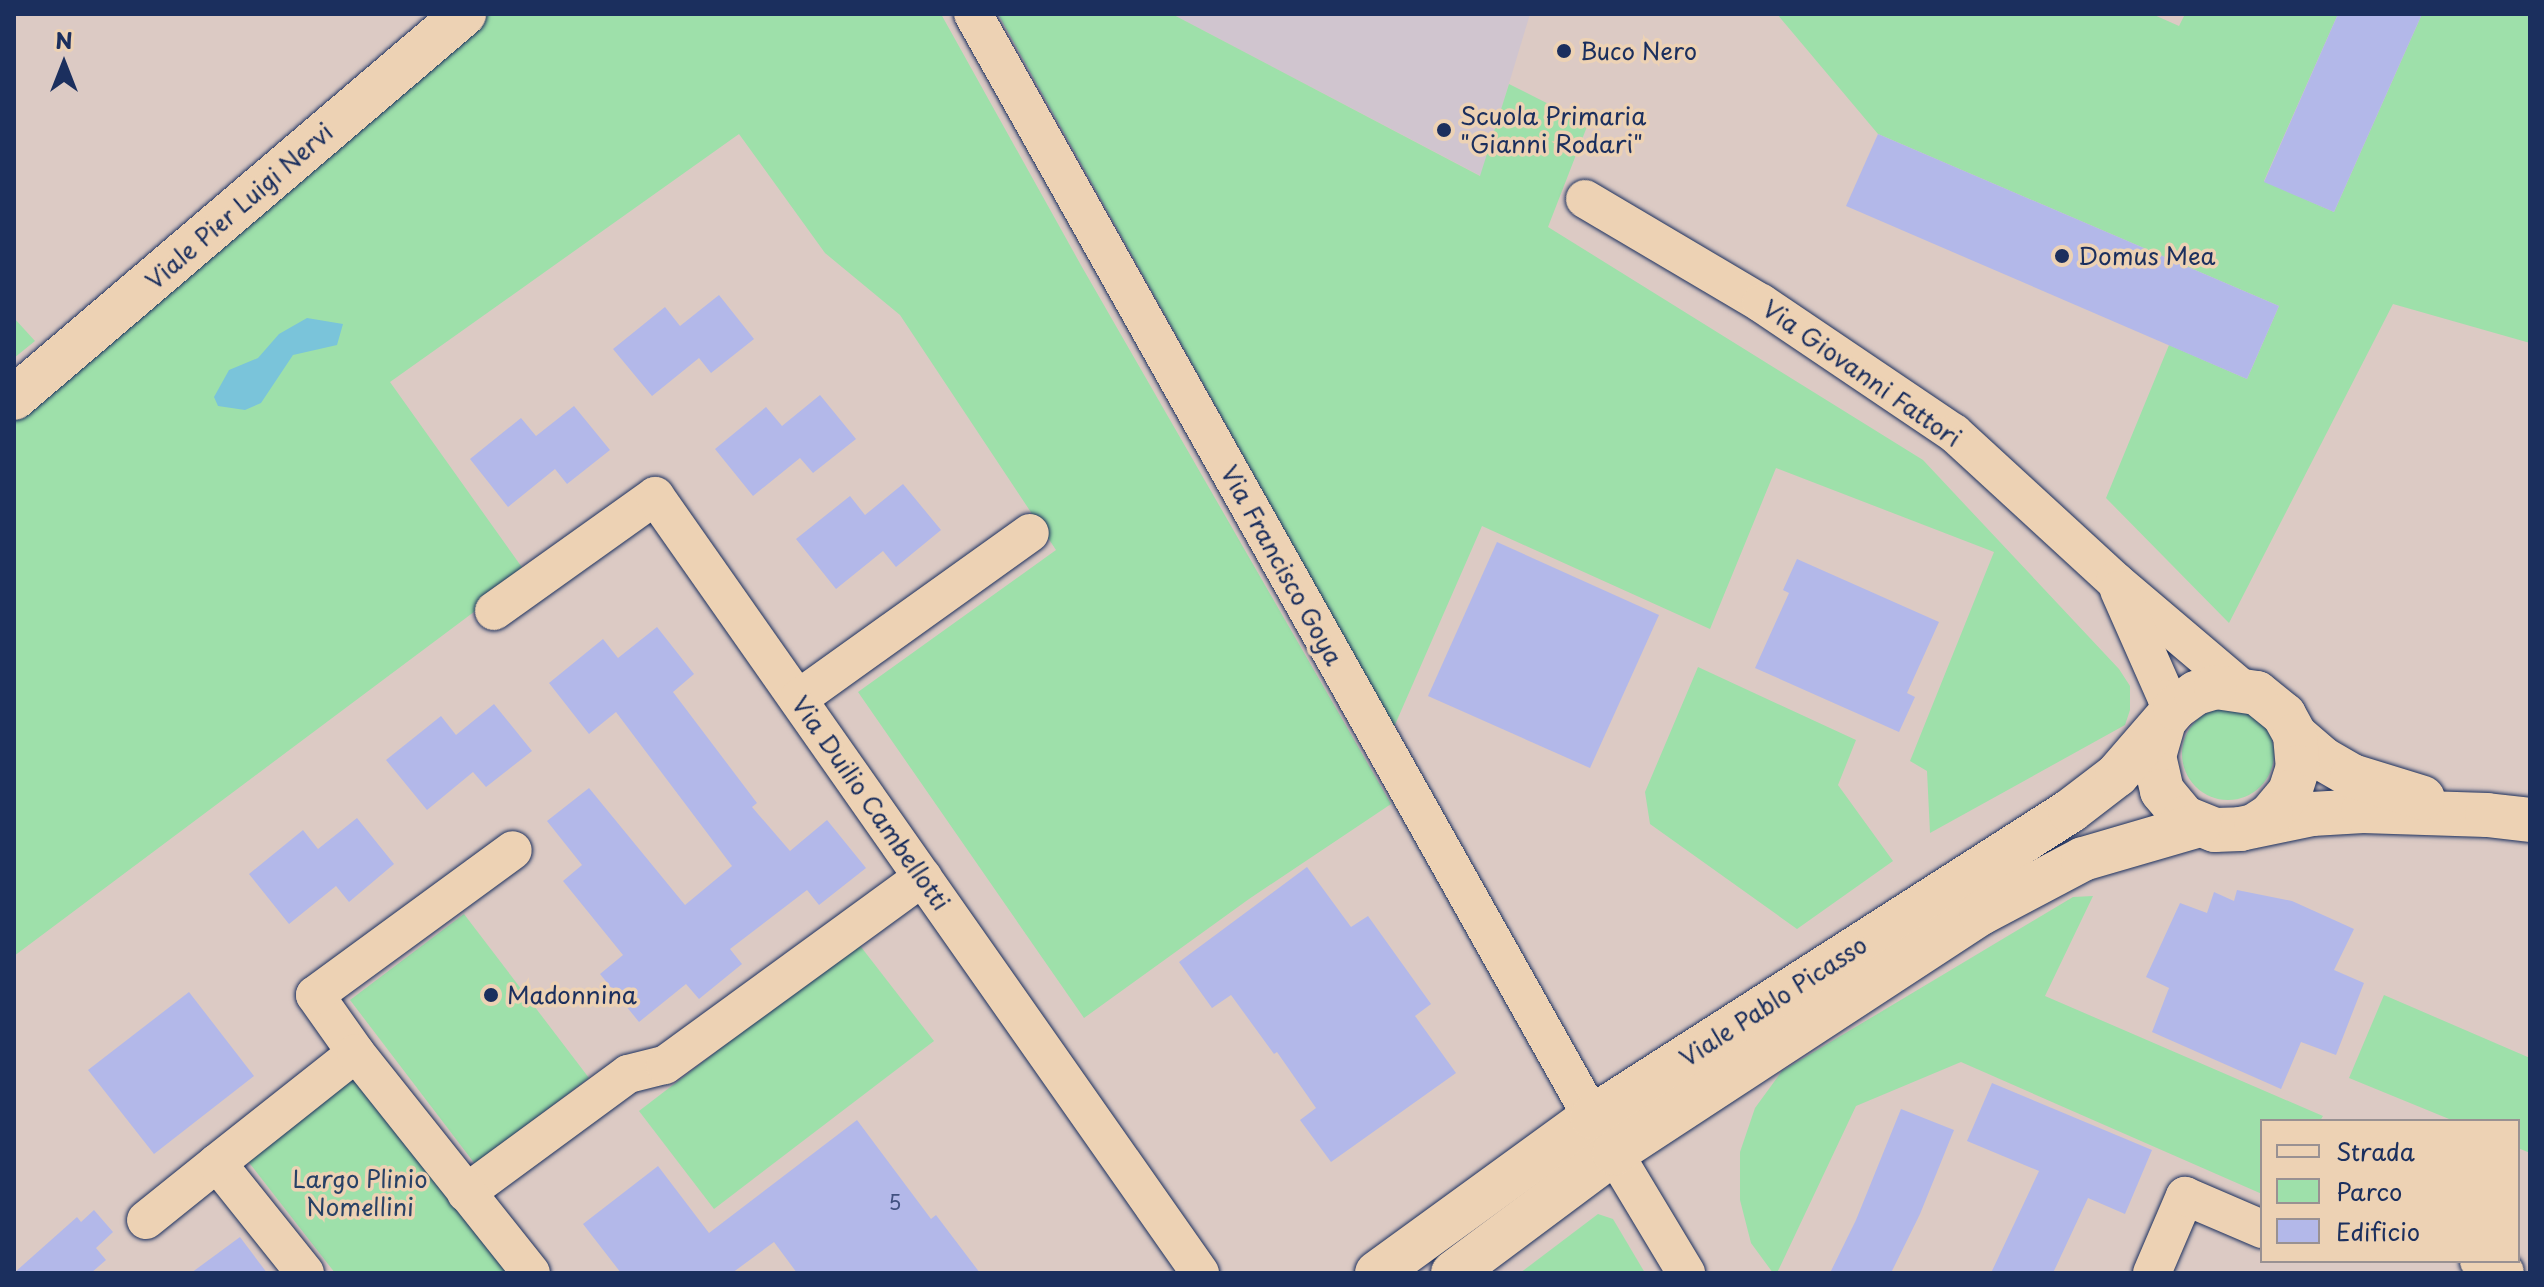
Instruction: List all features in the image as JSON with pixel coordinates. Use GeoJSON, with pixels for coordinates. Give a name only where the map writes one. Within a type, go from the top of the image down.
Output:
{"type":"FeatureCollection","features":[{"type":"Feature","properties":{"kind":"street","name":"Viale Pier Luigi Nervi"},"geometry":{"type":"LineString","coordinates":[[14,398],[464,14]]}},
{"type":"Feature","properties":{"kind":"street","name":"Via Francisco Goya"},"geometry":{"type":"LineString","coordinates":[[973,14],[1603,1135],[1686,1273]]}},
{"type":"Feature","properties":{"kind":"street","name":"Via Giovanni Fattori"},"geometry":{"type":"LineString","coordinates":[[1585,199],[1761,303],[1954,433],[2115,581],[2241,688]]}},
{"type":"Feature","properties":{"kind":"street","name":"Via Duilio Cambellotti"},"geometry":{"type":"LineString","coordinates":[[494,611],[655,496],[1200,1273]]}},
{"type":"Feature","properties":{"kind":"street"},"geometry":{"type":"LineString","coordinates":[[798,699],[1030,533]]}},
{"type":"Feature","properties":{"kind":"street","name":"Via Giovanni Fattori"},"geometry":{"type":"LineString","coordinates":[[2115,581],[2167,699],[2169,716]]}},
{"type":"Feature","properties":{"kind":"street","name":"Viale Pablo Picasso"},"geometry":{"type":"LineString","coordinates":[[1453,1273],[1603,1135],[2070,811],[2117,775],[2169,716],[2196,693],[2216,687],[2241,688],[2271,702],[2284,715],[2295,735],[2321,758],[2352,776],[2487,815]]}},
{"type":"Feature","properties":{"kind":"street"},"geometry":{"type":"LineString","coordinates":[[2169,716],[2154,756],[2162,791],[2185,818],[2199,825]]}},
{"type":"Feature","properties":{"kind":"street"},"geometry":{"type":"LineString","coordinates":[[2257,824],[2271,815],[2290,792],[2298,767],[2295,735]]}},
{"type":"Feature","properties":{"kind":"street","name":"Viale Pablo Picasso"},"geometry":{"type":"LineString","coordinates":[[1377,1273],[1603,1135],[1981,913],[2083,859],[2199,825],[2228,831],[2312,814],[2363,811],[2487,815],[2530,820]]}},
{"type":"Feature","properties":{"kind":"street"},"geometry":{"type":"LineString","coordinates":[[513,850],[315,995],[356,1053],[531,1273]]}},
{"type":"Feature","properties":{"kind":"street"},"geometry":{"type":"LineString","coordinates":[[466,1193],[628,1074],[665,1065],[923,877]]}},
{"type":"Feature","properties":{"kind":"street"},"geometry":{"type":"LineString","coordinates":[[146,1220],[356,1053]]}},
{"type":"Feature","properties":{"kind":"street"},"geometry":{"type":"LineString","coordinates":[[217,1163],[305,1273]]}},
{"type":"Feature","properties":{"kind":"street"},"geometry":{"type":"LineString","coordinates":[[2152,1273],[2185,1196],[2260,1228]]}},
{"type":"Feature","properties":{"kind":"shaded area","name":"Scuola Primaria \"Gianni Rodari\""},"geometry":{"type":"Polygon","coordinates":[[[1172,14],[1530,14],[1481,176],[1172,14]]]}},
{"type":"Feature","properties":{"kind":"green space"},"geometry":{"type":"Polygon","coordinates":[[[481,14],[941,14],[1082,267],[1391,804],[1249,899],[1084,1018],[858,692],[1056,550],[900,315],[825,253],[739,134],[390,382],[526,573],[14,956],[14,409],[481,14]]]}},
{"type":"Feature","properties":{"kind":"green space"},"geometry":{"type":"Polygon","coordinates":[[[998,14],[1172,14],[1480,176],[1509,84],[1588,124],[1548,227],[1923,460],[2119,669],[2130,686],[2130,710],[2125,725],[1930,833],[1927,771],[1910,761],[1994,552],[1776,468],[1710,629],[1482,526],[1394,727],[998,14]]]}},
{"type":"Feature","properties":{"kind":"green space"},"geometry":{"type":"Polygon","coordinates":[[[1777,14],[2152,14],[2179,26],[2185,14],[2338,14],[2264,181],[2334,212],[2422,14],[2530,14],[2530,343],[2393,304],[2229,623],[2106,498],[2169,345],[2247,379],[2279,306],[1878,134],[1777,14]]]}},
{"type":"Feature","properties":{"kind":"green space"},"geometry":{"type":"Polygon","coordinates":[[[14,318],[35,341],[14,358],[14,318]]]}},
{"type":"Feature","properties":{"kind":"green space"},"geometry":{"type":"Polygon","coordinates":[[[1698,667],[1856,740],[1838,785],[1893,861],[1797,929],[1650,824],[1645,792],[1698,667]]]}},
{"type":"Feature","properties":{"kind":"green space"},"geometry":{"type":"Polygon","coordinates":[[[2228,708],[2246,711],[2261,721],[2271,736],[2274,754],[2271,772],[2261,787],[2246,797],[2228,800],[2210,797],[2195,787],[2185,772],[2182,754],[2185,736],[2195,721],[2210,711],[2228,708]]]}},
{"type":"Feature","properties":{"kind":"green space"},"geometry":{"type":"Polygon","coordinates":[[[2093,896],[2045,996],[2323,1116],[2321,1119],[2260,1119],[2260,1193],[1961,1062],[1856,1106],[1777,1273],[1773,1273],[1751,1243],[1740,1200],[1740,1152],[1755,1108],[1782,1071],[2073,897],[2093,896]]]}},
{"type":"Feature","properties":{"kind":"green space"},"geometry":{"type":"Polygon","coordinates":[[[464,914],[589,1078],[475,1164],[350,1000],[464,914]]]}},
{"type":"Feature","properties":{"kind":"green space"},"geometry":{"type":"Polygon","coordinates":[[[858,943],[934,1041],[714,1209],[639,1111],[858,943]]]}},
{"type":"Feature","properties":{"kind":"green space"},"geometry":{"type":"Polygon","coordinates":[[[2384,995],[2530,1058],[2530,1153],[2520,1149],[2520,1119],[2449,1119],[2349,1078],[2384,995]]]}},
{"type":"Feature","properties":{"kind":"green space","name":"Largo Plinio Nomellini"},"geometry":{"type":"Polygon","coordinates":[[[356,1076],[510,1273],[335,1273],[247,1160],[356,1076]]]}},
{"type":"Feature","properties":{"kind":"green space"},"geometry":{"type":"Polygon","coordinates":[[[1598,1214],[1613,1219],[1645,1273],[1520,1273],[1598,1214]]]}},
{"type":"Feature","properties":{"kind":"water"},"geometry":{"type":"Polygon","coordinates":[[[307,318],[343,324],[337,345],[293,355],[261,403],[245,410],[218,406],[214,397],[229,370],[258,358],[279,334],[307,318]]]}},
{"type":"Feature","properties":{"kind":"building"},"geometry":{"type":"Polygon","coordinates":[[[2338,14],[2422,14],[2334,212],[2264,182],[2338,14]]]}},
{"type":"Feature","properties":{"kind":"building","name":"Domus Mea"},"geometry":{"type":"Polygon","coordinates":[[[1878,134],[2279,306],[2247,379],[1846,206],[1878,134]]]}},
{"type":"Feature","properties":{"kind":"building"},"geometry":{"type":"Polygon","coordinates":[[[719,295],[754,339],[711,373],[699,358],[652,396],[613,349],[665,307],[680,326],[719,295]]]}},
{"type":"Feature","properties":{"kind":"building"},"geometry":{"type":"Polygon","coordinates":[[[820,395],[856,439],[813,473],[800,458],[753,496],[715,449],[766,407],[782,426],[820,395]]]}},
{"type":"Feature","properties":{"kind":"building"},"geometry":{"type":"Polygon","coordinates":[[[574,406],[610,450],[567,484],[555,469],[508,507],[470,459],[521,418],[536,436],[574,406]]]}},
{"type":"Feature","properties":{"kind":"building"},"geometry":{"type":"Polygon","coordinates":[[[903,484],[941,530],[896,567],[883,551],[836,589],[796,539],[850,496],[865,515],[903,484]]]}},
{"type":"Feature","properties":{"kind":"building"},"geometry":{"type":"Polygon","coordinates":[[[1497,542],[1659,615],[1590,768],[1428,696],[1497,542]]]}},
{"type":"Feature","properties":{"kind":"building"},"geometry":{"type":"Polygon","coordinates":[[[1797,559],[1939,622],[1907,693],[1915,697],[1899,732],[1755,668],[1789,593],[1783,590],[1797,559]]]}},
{"type":"Feature","properties":{"kind":"building"},"geometry":{"type":"Polygon","coordinates":[[[657,627],[694,674],[673,692],[757,803],[752,807],[790,851],[827,820],[866,868],[819,905],[807,890],[730,949],[742,964],[699,999],[686,984],[639,1022],[600,974],[623,955],[563,881],[582,865],[547,821],[589,788],[685,905],[732,866],[616,712],[589,734],[549,683],[603,639],[618,658],[657,627]]]}},
{"type":"Feature","properties":{"kind":"building"},"geometry":{"type":"Polygon","coordinates":[[[494,704],[532,751],[486,787],[473,772],[427,810],[386,760],[441,716],[456,735],[494,704]]]}},
{"type":"Feature","properties":{"kind":"building"},"geometry":{"type":"Polygon","coordinates":[[[357,818],[394,864],[349,902],[336,886],[289,924],[249,874],[303,830],[318,849],[357,818]]]}},
{"type":"Feature","properties":{"kind":"building"},"geometry":{"type":"Polygon","coordinates":[[[1307,867],[1351,927],[1368,916],[1431,1004],[1415,1016],[1456,1073],[1331,1162],[1300,1120],[1316,1108],[1277,1052],[1274,1054],[1231,995],[1212,1008],[1179,962],[1307,867]]]}},
{"type":"Feature","properties":{"kind":"building"},"geometry":{"type":"Polygon","coordinates":[[[2237,890],[2292,901],[2354,929],[2334,970],[2364,983],[2336,1055],[2301,1042],[2281,1089],[2152,1032],[2169,988],[2146,977],[2180,903],[2207,913],[2214,892],[2234,901],[2237,890]]]}},
{"type":"Feature","properties":{"kind":"building"},"geometry":{"type":"Polygon","coordinates":[[[189,992],[254,1076],[154,1154],[88,1070],[189,992]]]}},
{"type":"Feature","properties":{"kind":"building"},"geometry":{"type":"Polygon","coordinates":[[[1992,1083],[2152,1150],[2125,1214],[2088,1198],[2053,1273],[1991,1273],[2039,1171],[1967,1141],[1992,1083]]]}},
{"type":"Feature","properties":{"kind":"building"},"geometry":{"type":"Polygon","coordinates":[[[1901,1109],[1954,1130],[1920,1214],[1891,1273],[1830,1273],[1856,1220],[1901,1109]]]}},
{"type":"Feature","properties":{"kind":"building"},"geometry":{"type":"Polygon","coordinates":[[[857,1120],[931,1219],[936,1215],[980,1273],[797,1273],[774,1242],[732,1273],[621,1273],[583,1224],[658,1166],[709,1233],[857,1120]]]}},
{"type":"Feature","properties":{"kind":"building"},"geometry":{"type":"Polygon","coordinates":[[[94,1210],[113,1232],[96,1248],[106,1260],[91,1273],[14,1273],[77,1217],[81,1222],[94,1210]]]}},
{"type":"Feature","properties":{"kind":"building"},"geometry":{"type":"Polygon","coordinates":[[[240,1237],[267,1273],[191,1273],[240,1237]]]}},
{"type":"Feature","properties":{"kind":"place","name":"Buco Nero"},"geometry":{"type":"Point","coordinates":[1564,51]}},
{"type":"Feature","properties":{"kind":"place","name":"Scuola Primaria \"Gianni Rodari\""},"geometry":{"type":"Point","coordinates":[1444,130]}},
{"type":"Feature","properties":{"kind":"place","name":"Domus Mea"},"geometry":{"type":"Point","coordinates":[2062,256]}},
{"type":"Feature","properties":{"kind":"place","name":"Madonnina"},"geometry":{"type":"Point","coordinates":[491,995]}}]}
